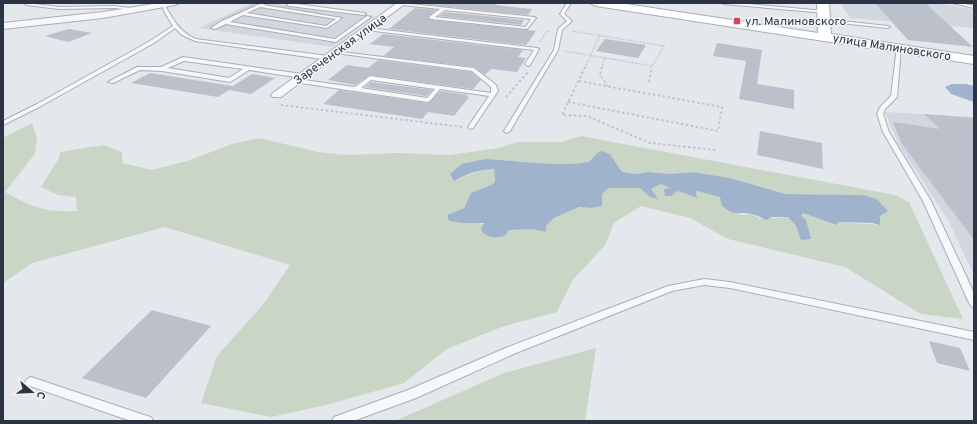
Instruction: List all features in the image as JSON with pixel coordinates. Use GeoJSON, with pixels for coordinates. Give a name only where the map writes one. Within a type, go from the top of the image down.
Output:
{"type":"FeatureCollection","features":[{"type":"Feature","properties":{"kind":"street"},"geometry":{"type":"LineString","coordinates":[[3,26],[175,3]]}},
{"type":"Feature","properties":{"kind":"street","name":"Зареченская улица"},"geometry":{"type":"LineString","coordinates":[[277,100],[299,78],[368,29],[401,3]]}},
{"type":"Feature","properties":{"kind":"street","name":"улица Малиновского"},"geometry":{"type":"LineString","coordinates":[[596,3],[640,6],[974,60]]}},
{"type":"Feature","properties":{"kind":"street"},"geometry":{"type":"LineString","coordinates":[[824,12],[826,37]]}},
{"type":"Feature","properties":{"kind":"lane"},"geometry":{"type":"LineString","coordinates":[[213,28],[265,3]]}},
{"type":"Feature","properties":{"kind":"lane"},"geometry":{"type":"LineString","coordinates":[[291,3],[289,5],[364,14]]}},
{"type":"Feature","properties":{"kind":"lane"},"geometry":{"type":"LineString","coordinates":[[401,3],[443,9],[534,18],[527,28],[432,18],[443,9]]}},
{"type":"Feature","properties":{"kind":"lane"},"geometry":{"type":"LineString","coordinates":[[507,131],[556,50],[560,29],[570,21],[562,14],[569,3]]}},
{"type":"Feature","properties":{"kind":"lane"},"geometry":{"type":"LineString","coordinates":[[724,3],[824,12],[858,27],[888,27]]}},
{"type":"Feature","properties":{"kind":"lane"},"geometry":{"type":"LineString","coordinates":[[954,3],[974,7]]}},
{"type":"Feature","properties":{"kind":"lane"},"geometry":{"type":"LineString","coordinates":[[27,4],[66,9],[114,7],[137,9]]}},
{"type":"Feature","properties":{"kind":"lane"},"geometry":{"type":"LineString","coordinates":[[163,5],[174,27],[185,37],[195,40],[474,70],[494,86],[495,90],[470,127]]}},
{"type":"Feature","properties":{"kind":"lane"},"geometry":{"type":"LineString","coordinates":[[260,6],[340,18],[312,37]]}},
{"type":"Feature","properties":{"kind":"lane"},"geometry":{"type":"LineString","coordinates":[[243,14],[327,27]]}},
{"type":"Feature","properties":{"kind":"lane"},"geometry":{"type":"LineString","coordinates":[[224,22],[336,41],[369,17]]}},
{"type":"Feature","properties":{"kind":"lane"},"geometry":{"type":"LineString","coordinates":[[3,123],[39,105],[152,42],[174,27]]}},
{"type":"Feature","properties":{"kind":"lane"},"geometry":{"type":"LineString","coordinates":[[368,29],[538,49],[528,64]]}},
{"type":"Feature","properties":{"kind":"lane"},"geometry":{"type":"LineString","coordinates":[[899,48],[894,97],[882,108],[880,114],[881,121],[927,201],[974,303]]}},
{"type":"Feature","properties":{"kind":"lane"},"geometry":{"type":"LineString","coordinates":[[162,70],[183,59],[249,68],[356,89],[428,100],[439,87]]}},
{"type":"Feature","properties":{"kind":"lane"},"geometry":{"type":"LineString","coordinates":[[111,82],[139,68],[230,80],[249,68]]}},
{"type":"Feature","properties":{"kind":"lane"},"geometry":{"type":"LineString","coordinates":[[356,89],[370,78],[493,95]]}},
{"type":"Feature","properties":{"kind":"lane"},"geometry":{"type":"LineString","coordinates":[[338,421],[412,394],[512,350],[671,288],[704,282],[730,285],[974,336]]}},
{"type":"Feature","properties":{"kind":"lane"},"geometry":{"type":"LineString","coordinates":[[31,382],[147,421]]}},
{"type":"Feature","properties":{"kind":"path"},"geometry":{"type":"LineString","coordinates":[[560,29],[664,46],[652,66],[649,82]]}},
{"type":"Feature","properties":{"kind":"path"},"geometry":{"type":"LineString","coordinates":[[600,35],[562,115],[587,116],[650,143],[716,150]]}},
{"type":"Feature","properties":{"kind":"path"},"geometry":{"type":"LineString","coordinates":[[556,50],[652,66]]}},
{"type":"Feature","properties":{"kind":"path"},"geometry":{"type":"LineString","coordinates":[[605,58],[600,75],[608,87]]}},
{"type":"Feature","properties":{"kind":"path"},"geometry":{"type":"LineString","coordinates":[[506,97],[529,70]]}},
{"type":"Feature","properties":{"kind":"path"},"geometry":{"type":"LineString","coordinates":[[568,102],[718,131],[722,107],[578,81]]}},
{"type":"Feature","properties":{"kind":"path"},"geometry":{"type":"LineString","coordinates":[[277,100],[410,122],[470,127]]}},
{"type":"Feature","properties":{"kind":"shaded area"},"geometry":{"type":"Polygon","coordinates":[[[252,3],[279,3],[277,4],[375,16],[332,47],[199,28],[252,3]]]}},
{"type":"Feature","properties":{"kind":"shaded area"},"geometry":{"type":"Polygon","coordinates":[[[840,3],[938,3],[974,10],[974,28],[850,18],[840,3]]]}},
{"type":"Feature","properties":{"kind":"shaded area"},"geometry":{"type":"Polygon","coordinates":[[[885,112],[974,117],[974,275],[948,220],[899,145],[885,112]]]}},
{"type":"Feature","properties":{"kind":"green space"},"geometry":{"type":"Polygon","coordinates":[[[32,123],[37,137],[35,154],[5,192],[31,205],[57,211],[77,211],[76,197],[58,195],[41,187],[59,158],[60,152],[104,145],[122,152],[122,163],[152,170],[187,161],[232,144],[259,138],[318,152],[345,155],[398,153],[449,155],[499,148],[517,142],[561,142],[581,136],[895,195],[909,202],[963,319],[921,314],[845,267],[728,239],[690,218],[641,206],[614,223],[605,245],[573,280],[557,312],[504,326],[447,349],[404,383],[326,405],[271,417],[201,403],[217,356],[265,302],[290,265],[165,227],[32,263],[3,283],[3,138],[32,123]],[[597,153],[589,162],[564,164],[487,159],[463,163],[454,181],[484,169],[494,169],[495,181],[493,184],[471,193],[464,208],[447,215],[462,223],[475,222],[509,230],[532,229],[546,232],[546,226],[554,218],[579,207],[590,208],[602,201],[602,194],[609,188],[640,188],[650,197],[657,198],[651,190],[652,187],[661,184],[684,194],[693,196],[698,197],[696,194],[697,191],[721,197],[741,215],[752,214],[760,219],[788,217],[796,226],[802,240],[801,217],[803,213],[835,225],[839,222],[880,225],[880,216],[863,195],[786,194],[730,178],[693,172],[670,174],[649,172],[636,174],[622,172],[610,154],[597,153]]]}},
{"type":"Feature","properties":{"kind":"green space"},"geometry":{"type":"Polygon","coordinates":[[[596,348],[585,421],[395,421],[504,373],[596,348]]]}},
{"type":"Feature","properties":{"kind":"water"},"geometry":{"type":"Polygon","coordinates":[[[952,84],[966,84],[974,86],[974,102],[951,94],[945,87],[952,84]]]}},
{"type":"Feature","properties":{"kind":"water"},"geometry":{"type":"Polygon","coordinates":[[[602,151],[610,154],[622,172],[636,174],[649,172],[670,174],[693,172],[730,178],[786,194],[863,195],[877,199],[888,211],[880,216],[880,225],[872,223],[839,222],[836,225],[803,213],[801,216],[806,220],[811,239],[801,240],[796,226],[788,217],[771,217],[767,220],[752,214],[734,213],[722,206],[720,197],[697,191],[696,194],[698,198],[677,191],[671,196],[665,196],[664,189],[670,188],[661,184],[651,189],[658,199],[650,197],[640,188],[609,188],[602,194],[602,206],[590,208],[579,207],[554,218],[546,226],[546,232],[532,229],[509,230],[505,236],[492,237],[486,235],[481,230],[484,223],[462,223],[449,221],[447,215],[464,208],[471,193],[493,184],[495,181],[494,169],[473,172],[454,181],[450,174],[463,163],[487,159],[551,164],[589,162],[597,153],[602,151]]]}},
{"type":"Feature","properties":{"kind":"building"},"geometry":{"type":"Polygon","coordinates":[[[497,3],[495,5],[532,9],[528,15],[421,4],[497,3]]]}},
{"type":"Feature","properties":{"kind":"building"},"geometry":{"type":"Polygon","coordinates":[[[875,3],[925,3],[973,47],[908,40],[875,3]]]}},
{"type":"Feature","properties":{"kind":"building"},"geometry":{"type":"Polygon","coordinates":[[[415,8],[436,10],[428,17],[431,20],[536,31],[526,45],[389,29],[415,8]]]}},
{"type":"Feature","properties":{"kind":"building"},"geometry":{"type":"Polygon","coordinates":[[[445,12],[524,20],[521,25],[439,16],[445,12]]]}},
{"type":"Feature","properties":{"kind":"building"},"geometry":{"type":"Polygon","coordinates":[[[69,29],[92,33],[68,42],[45,36],[69,29]]]}},
{"type":"Feature","properties":{"kind":"building"},"geometry":{"type":"Polygon","coordinates":[[[383,34],[523,50],[518,57],[526,58],[517,72],[491,69],[485,75],[474,67],[383,56],[394,47],[370,44],[383,34]]]}},
{"type":"Feature","properties":{"kind":"building"},"geometry":{"type":"Polygon","coordinates":[[[605,39],[646,45],[638,58],[596,51],[605,39]]]}},
{"type":"Feature","properties":{"kind":"building"},"geometry":{"type":"Polygon","coordinates":[[[717,43],[762,50],[757,84],[794,90],[794,109],[739,99],[746,61],[713,56],[717,43]]]}},
{"type":"Feature","properties":{"kind":"building"},"geometry":{"type":"Polygon","coordinates":[[[378,60],[471,72],[481,80],[473,89],[370,75],[355,85],[328,80],[347,65],[368,68],[378,60]]]}},
{"type":"Feature","properties":{"kind":"building"},"geometry":{"type":"Polygon","coordinates":[[[150,73],[233,86],[252,74],[275,78],[251,94],[229,90],[218,97],[131,83],[150,73]]]}},
{"type":"Feature","properties":{"kind":"building"},"geometry":{"type":"Polygon","coordinates":[[[371,82],[432,90],[426,96],[365,87],[371,82]]]}},
{"type":"Feature","properties":{"kind":"building"},"geometry":{"type":"Polygon","coordinates":[[[339,90],[428,103],[441,91],[468,95],[466,96],[469,97],[454,116],[428,112],[422,119],[323,104],[339,90]]]}},
{"type":"Feature","properties":{"kind":"building"},"geometry":{"type":"Polygon","coordinates":[[[924,114],[974,118],[974,240],[902,144],[893,122],[940,129],[924,114]]]}},
{"type":"Feature","properties":{"kind":"building"},"geometry":{"type":"Polygon","coordinates":[[[760,131],[822,143],[823,169],[757,155],[760,131]]]}},
{"type":"Feature","properties":{"kind":"building"},"geometry":{"type":"Polygon","coordinates":[[[152,310],[211,326],[146,398],[82,378],[152,310]]]}},
{"type":"Feature","properties":{"kind":"building"},"geometry":{"type":"Polygon","coordinates":[[[929,341],[960,348],[970,371],[937,363],[929,341]]]}},
{"type":"Feature","properties":{"kind":"place","name":"ул. Малиновского"},"geometry":{"type":"Point","coordinates":[737,21]}}]}
